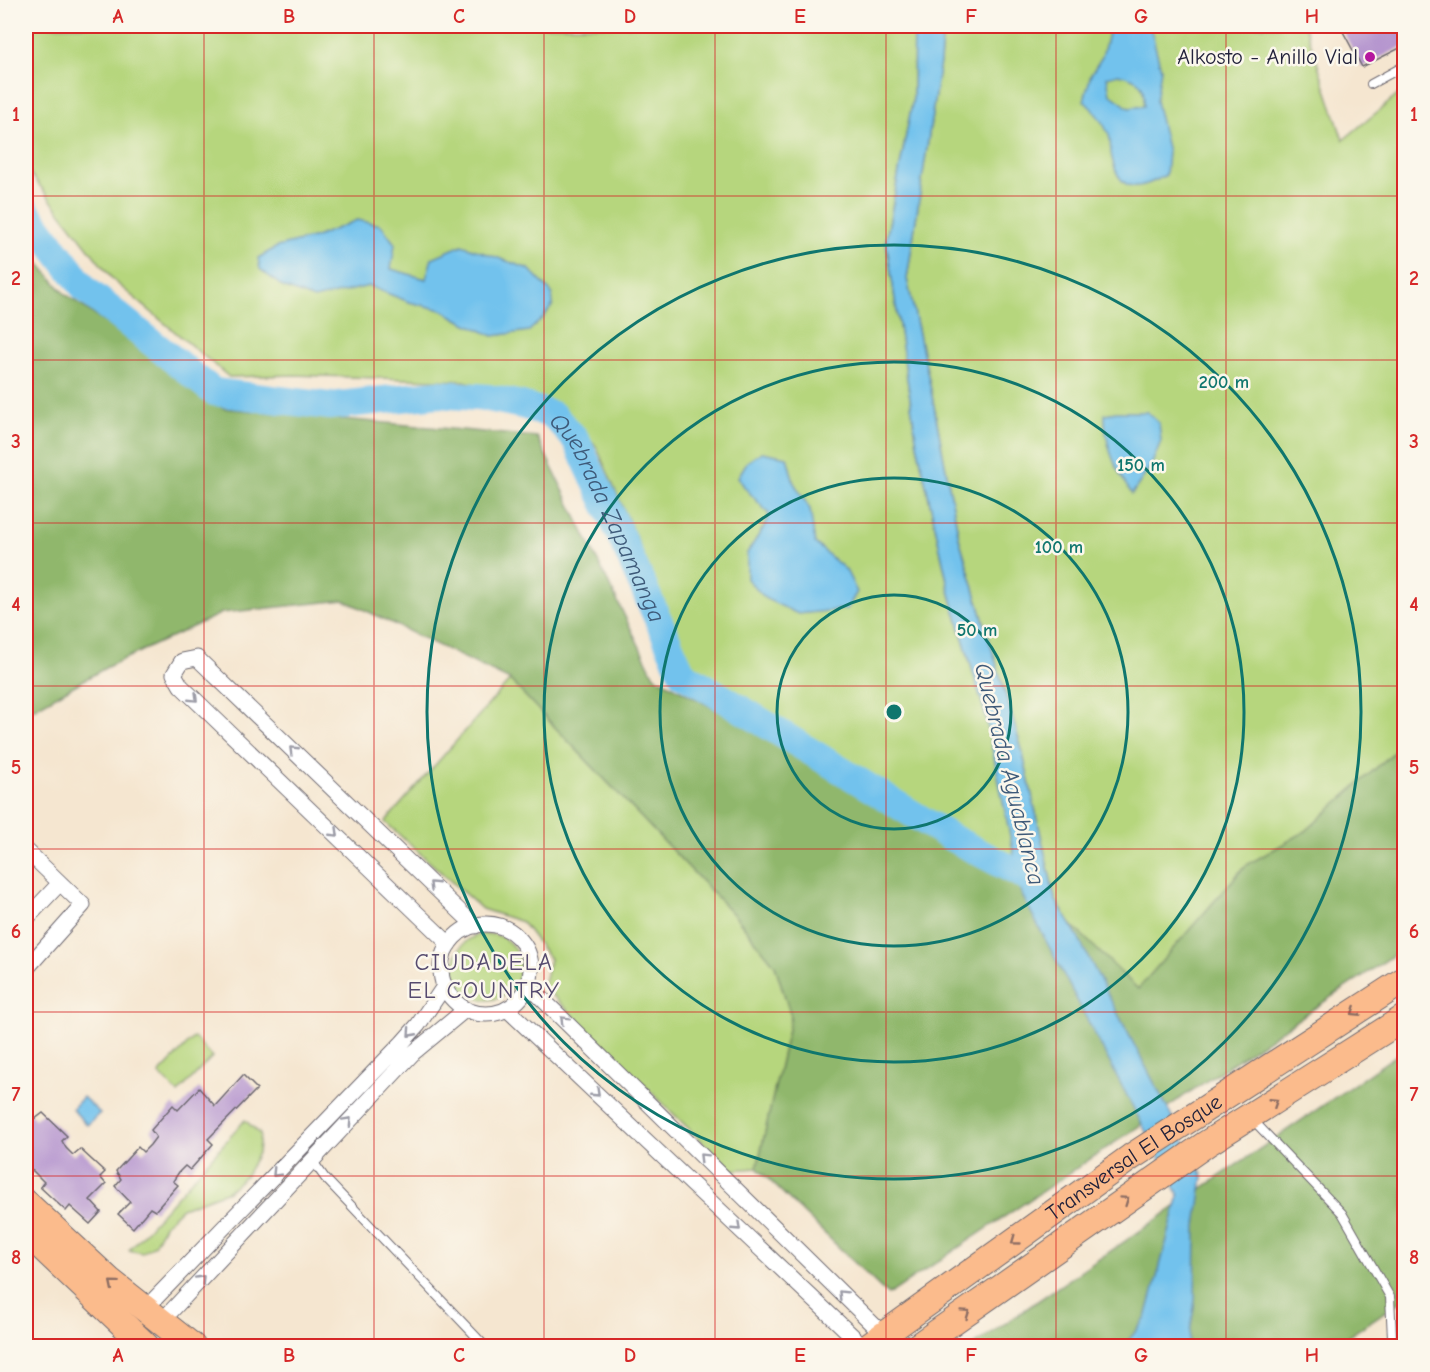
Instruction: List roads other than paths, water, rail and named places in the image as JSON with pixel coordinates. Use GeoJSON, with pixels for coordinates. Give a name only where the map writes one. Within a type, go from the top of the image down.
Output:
{"type":"FeatureCollection","features":[{"type":"Feature","properties":{"kind":"main road","name":"Transversal El Bosque"},"geometry":{"type":"LineString","coordinates":[[872,1343],[1131,1157],[1404,980]]}},
{"type":"Feature","properties":{"kind":"main road","name":"Transversal El Bosque"},"geometry":{"type":"LineString","coordinates":[[918,1347],[1206,1144],[1404,1018]]}},
{"type":"Feature","properties":{"kind":"main road"},"geometry":{"type":"LineString","coordinates":[[26,1203],[110,1281],[192,1347]]}},
{"type":"Feature","properties":{"kind":"main road"},"geometry":{"type":"LineString","coordinates":[[26,1232],[146,1347]]}},
{"type":"Feature","properties":{"kind":"street"},"geometry":{"type":"LineString","coordinates":[[449,944],[181,686],[174,674],[182,662],[197,658],[476,926]]}},
{"type":"Feature","properties":{"kind":"street"},"geometry":{"type":"LineString","coordinates":[[26,850],[83,905],[26,969]]}},
{"type":"Feature","properties":{"kind":"street"},"geometry":{"type":"LineString","coordinates":[[26,919],[60,883]]}},
{"type":"Feature","properties":{"kind":"street"},"geometry":{"type":"LineString","coordinates":[[476,926],[497,926],[516,936],[523,944],[531,964],[524,995],[507,1009],[487,1015],[466,1009],[457,1003],[445,985],[442,964],[449,944],[465,929],[476,926]]}},
{"type":"Feature","properties":{"kind":"street"},"geometry":{"type":"LineString","coordinates":[[153,1316],[318,1129],[418,1025],[445,985]]}},
{"type":"Feature","properties":{"kind":"street"},"geometry":{"type":"LineString","coordinates":[[528,985],[872,1343]]}},
{"type":"Feature","properties":{"kind":"street"},"geometry":{"type":"LineString","coordinates":[[153,1316],[312,1160],[413,1053],[466,1009]]}},
{"type":"Feature","properties":{"kind":"street"},"geometry":{"type":"LineString","coordinates":[[507,1009],[872,1343]]}},
{"type":"Feature","properties":{"kind":"lane"},"geometry":{"type":"LineString","coordinates":[[1371,84],[1404,66]]}},
{"type":"Feature","properties":{"kind":"lane"},"geometry":{"type":"LineString","coordinates":[[1250,1118],[1342,1213],[1390,1297],[1392,1338],[1388,1347]]}},
{"type":"Feature","properties":{"kind":"lane"},"geometry":{"type":"LineString","coordinates":[[318,1129],[330,1140]]}},
{"type":"Feature","properties":{"kind":"lane"},"geometry":{"type":"LineString","coordinates":[[312,1160],[325,1178],[485,1347]]}},
{"type":"Feature","properties":{"kind":"water","name":"Quebrada Aguablanca"},"geometry":{"type":"Polygon","coordinates":[[[914,26],[943,26],[940,62],[907,279],[959,538],[1022,750],[1055,899],[1073,928],[1203,1176],[1196,1226],[1195,1300],[1188,1346],[1124,1346],[1146,1318],[1179,1195],[1022,895],[985,713],[950,594],[917,444],[886,240],[913,98],[914,26]]]}},
{"type":"Feature","properties":{"kind":"water"},"geometry":{"type":"Polygon","coordinates":[[[1110,26],[1150,26],[1161,69],[1156,101],[1168,152],[1166,175],[1148,184],[1132,186],[1120,178],[1112,158],[1109,135],[1098,116],[1084,101],[1091,74],[1102,57],[1110,26]],[[1118,74],[1107,77],[1110,94],[1129,108],[1144,106],[1142,87],[1136,80],[1118,74]]]}},
{"type":"Feature","properties":{"kind":"water"},"geometry":{"type":"Polygon","coordinates":[[[357,220],[381,225],[395,244],[391,269],[426,279],[432,258],[462,245],[529,269],[552,293],[553,305],[529,331],[493,336],[442,310],[409,302],[369,286],[314,299],[283,287],[260,269],[258,258],[277,247],[316,237],[357,220]]]}},
{"type":"Feature","properties":{"kind":"water"},"geometry":{"type":"Polygon","coordinates":[[[1147,412],[1159,423],[1161,441],[1151,466],[1132,494],[1120,476],[1106,436],[1105,414],[1147,412]]]}},
{"type":"Feature","properties":{"kind":"water"},"geometry":{"type":"Polygon","coordinates":[[[762,452],[787,457],[794,483],[810,509],[815,543],[846,570],[857,592],[847,609],[798,614],[766,599],[747,579],[747,553],[764,527],[769,514],[738,477],[747,462],[762,452]]]}},
{"type":"Feature","properties":{"kind":"water"},"geometry":{"type":"Polygon","coordinates":[[[83,1097],[100,1113],[87,1125],[72,1109],[83,1097]]]}},
{"type":"Feature","properties":{"kind":"waterway","name":"Quebrada Zapamanga"},"geometry":{"type":"LineString","coordinates":[[26,211],[85,289],[214,392],[330,406],[438,394],[488,398],[522,405],[553,415],[576,440],[682,673],[952,838],[1032,880]]}},
{"type":"Feature","properties":{"kind":"place","name":"Alkosto - Anillo Vial"},"geometry":{"type":"Point","coordinates":[1370,57]}},
{"type":"Feature","properties":{"kind":"district","name":"CIUDADELA EL COUNTRY"},"geometry":{"type":"Point","coordinates":[484,976]}}]}
